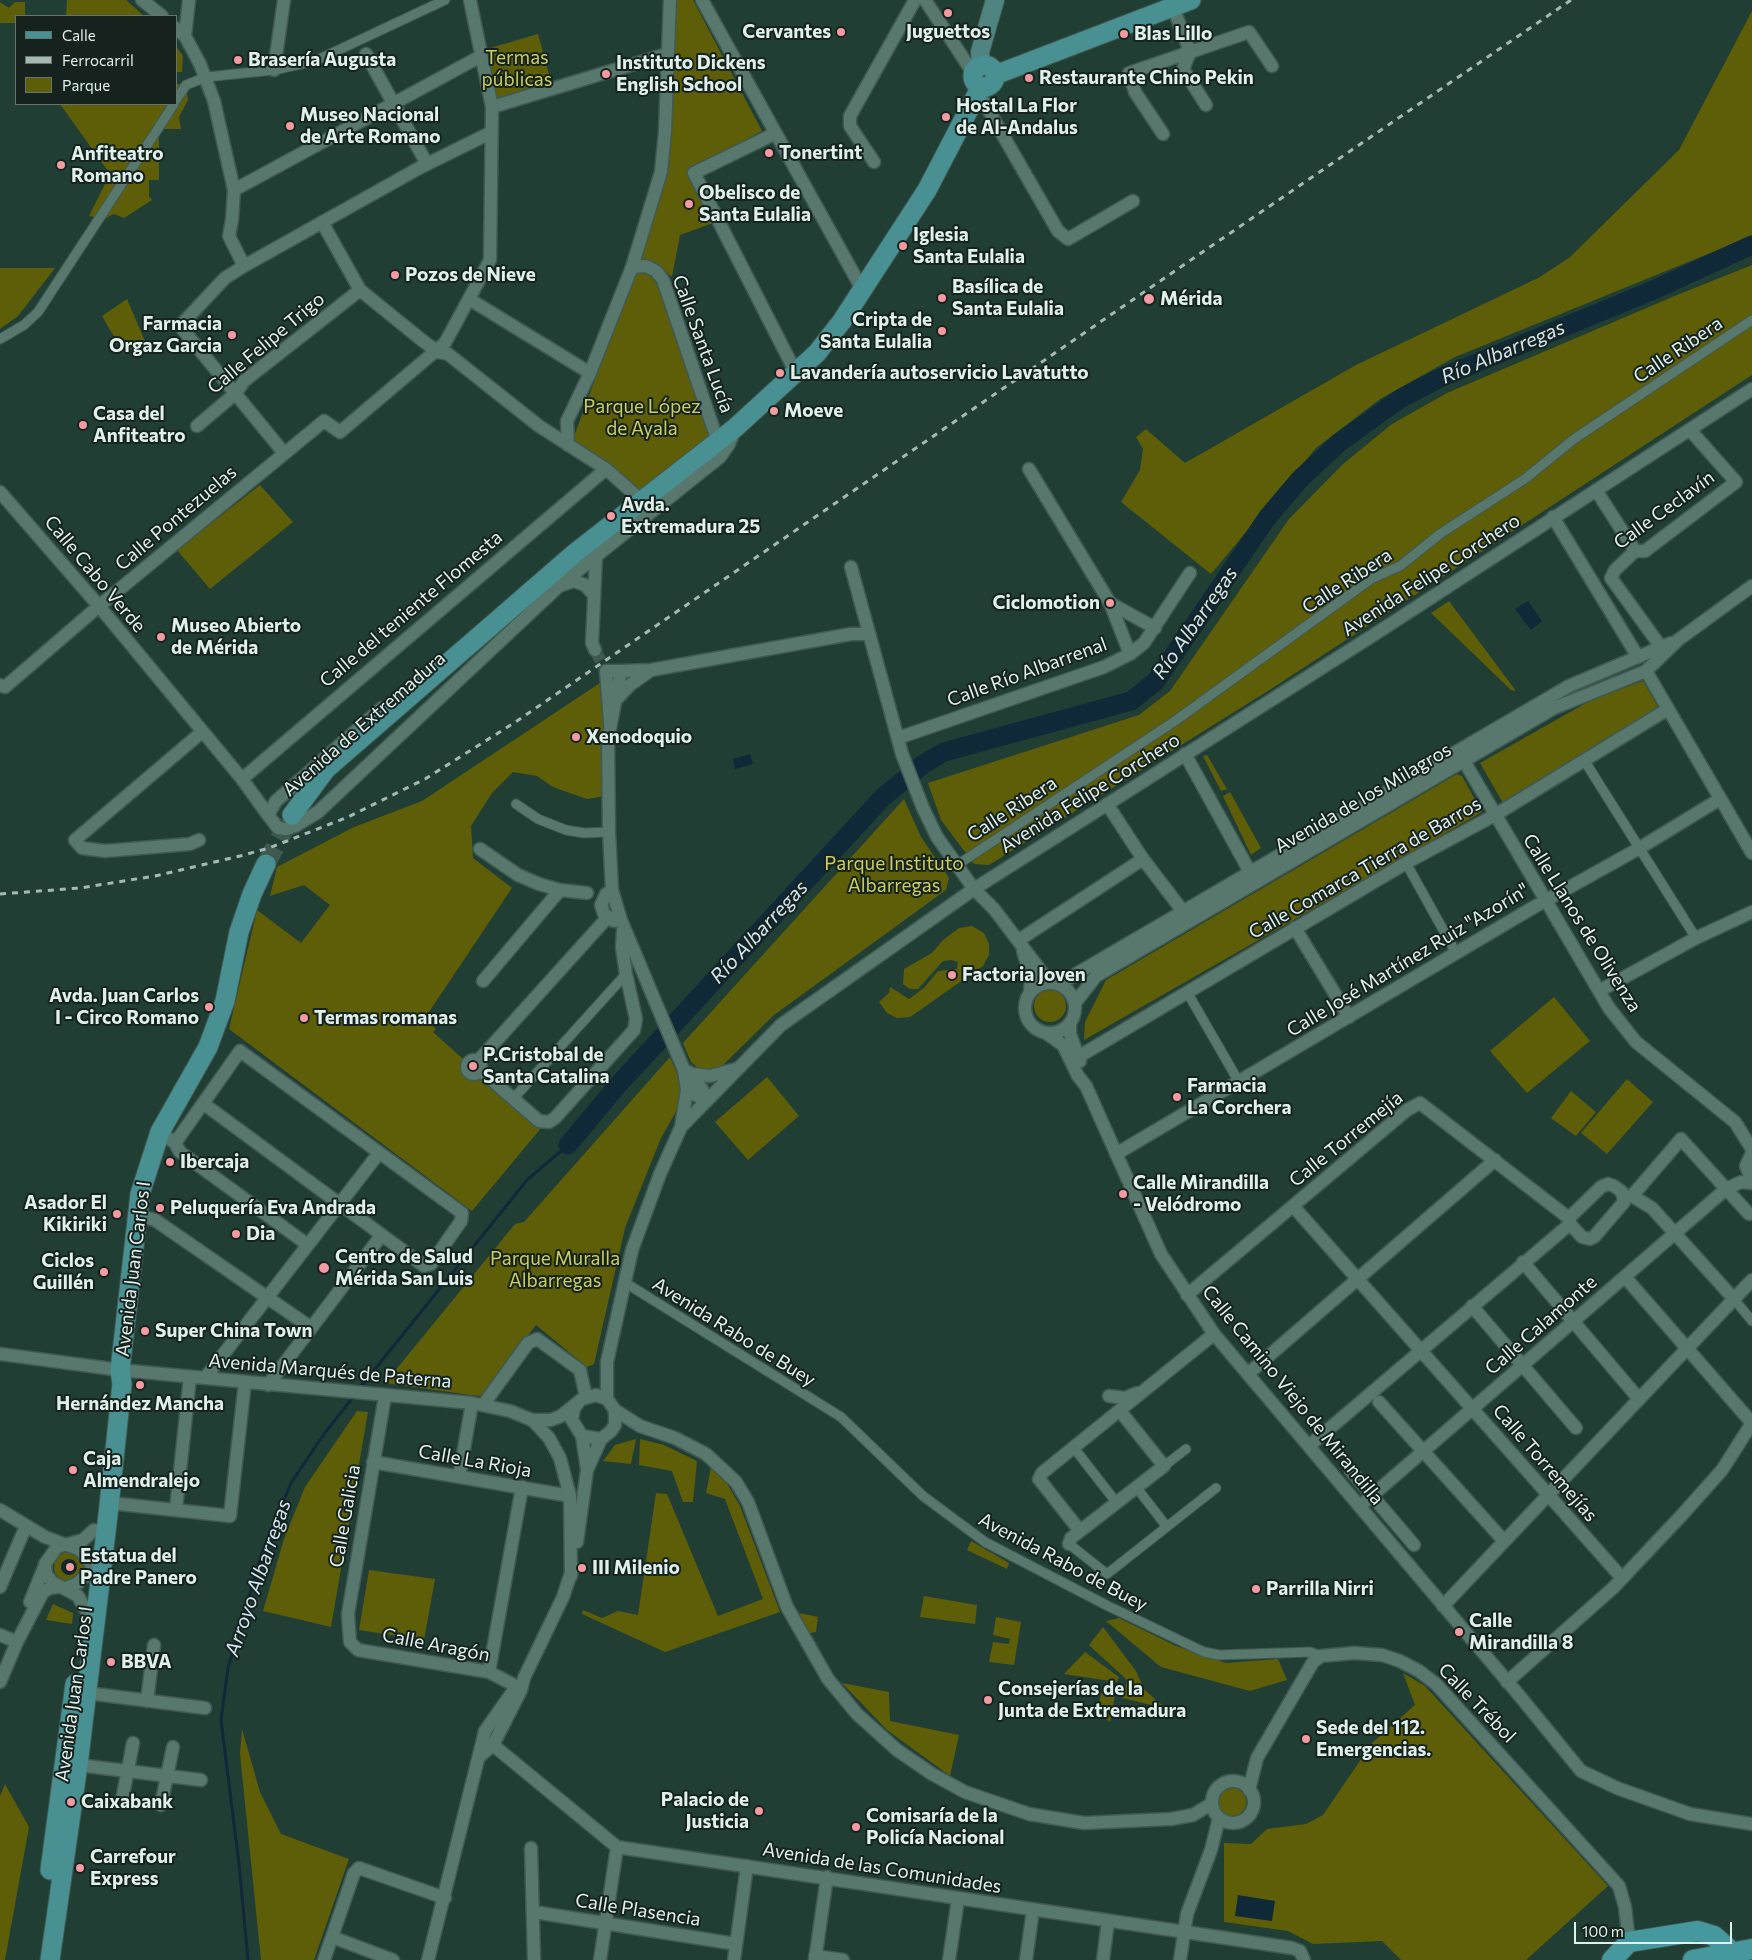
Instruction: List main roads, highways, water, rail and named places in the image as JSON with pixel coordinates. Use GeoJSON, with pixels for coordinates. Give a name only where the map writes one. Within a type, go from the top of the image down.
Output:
{"type":"FeatureCollection","features":[{"type":"Feature","properties":{"kind":"highway"},"geometry":{"type":"LineString","coordinates":[[1612,1960],[1628,1951],[1698,1931],[1714,1936],[1733,1956]]}},
{"type":"Feature","properties":{"kind":"highway"},"geometry":{"type":"LineString","coordinates":[[1693,1960],[1733,1956],[1752,1949]]}},
{"type":"Feature","properties":{"kind":"main road"},"geometry":{"type":"LineString","coordinates":[[995,0],[980,52],[981,78],[1182,3]]}},
{"type":"Feature","properties":{"kind":"main road","name":"Avenida de Extremadura"},"geometry":{"type":"LineString","coordinates":[[292,815],[326,769],[575,553],[718,442],[817,353],[842,321],[927,190],[981,78]]}},
{"type":"Feature","properties":{"kind":"main road","name":"Avenida Juan Carlos I"},"geometry":{"type":"LineString","coordinates":[[50,1960],[87,1693],[96,1565],[94,1530],[111,1383],[116,1370],[144,1176],[160,1132],[208,1047],[225,1001],[239,932],[252,894],[266,864]]}},
{"type":"Feature","properties":{"kind":"main road","name":"Avenida Juan Carlos I"},"geometry":{"type":"LineString","coordinates":[[38,1960],[85,1609],[110,1503],[122,1384],[116,1370]]}},
{"type":"Feature","properties":{"kind":"water"},"geometry":{"type":"Polygon","coordinates":[[[1528,601],[1542,621],[1531,630],[1515,609],[1528,601]]]}},
{"type":"Feature","properties":{"kind":"water"},"geometry":{"type":"Polygon","coordinates":[[[750,754],[753,764],[735,769],[733,759],[750,754]]]}},
{"type":"Feature","properties":{"kind":"water"},"geometry":{"type":"Polygon","coordinates":[[[69,1559],[75,1561],[77,1567],[75,1573],[69,1575],[63,1573],[61,1567],[63,1561],[69,1559]]]}},
{"type":"Feature","properties":{"kind":"water"},"geometry":{"type":"Polygon","coordinates":[[[1238,1895],[1275,1901],[1272,1921],[1235,1916],[1238,1895]]]}},
{"type":"Feature","properties":{"kind":"waterway","name":"Río Albarregas"},"geometry":{"type":"LineString","coordinates":[[568,1145],[618,1085],[883,797],[925,763],[944,752],[1131,701],[1156,681],[1267,518],[1300,479],[1340,442],[1400,399],[1440,378],[1649,292],[1752,245]]}},
{"type":"Feature","properties":{"kind":"waterway","name":"Arroyo Albarregas"},"geometry":{"type":"LineString","coordinates":[[359,1389],[527,1180],[568,1145]]}},
{"type":"Feature","properties":{"kind":"waterway","name":"Arroyo Albarregas"},"geometry":{"type":"LineString","coordinates":[[248,1960],[239,1864],[221,1720],[228,1668],[262,1553],[291,1483],[324,1434],[354,1396]]}},
{"type":"Feature","properties":{"kind":"tunnel"},"geometry":{"type":"LineString","coordinates":[[595,650],[606,671]]}},
{"type":"Feature","properties":{"kind":"tunnel"},"geometry":{"type":"LineString","coordinates":[[266,864],[292,815]]}},
{"type":"Feature","properties":{"kind":"railway"},"geometry":{"type":"LineString","coordinates":[[0,894],[80,888],[155,876],[240,856],[269,848],[348,817],[425,779],[514,723],[1571,0]]}},
{"type":"Feature","properties":{"kind":"place","name":"Juguettos"},"geometry":{"type":"Point","coordinates":[948,13]}},
{"type":"Feature","properties":{"kind":"place","name":"Cervantes"},"geometry":{"type":"Point","coordinates":[841,32]}},
{"type":"Feature","properties":{"kind":"place","name":"Blas Lillo"},"geometry":{"type":"Point","coordinates":[1124,34]}},
{"type":"Feature","properties":{"kind":"place","name":"Brasería Augusta"},"geometry":{"type":"Point","coordinates":[238,60]}},
{"type":"Feature","properties":{"kind":"place","name":"Instituto Dickens English School"},"geometry":{"type":"Point","coordinates":[606,74]}},
{"type":"Feature","properties":{"kind":"place","name":"Restaurante Chino Pekin"},"geometry":{"type":"Point","coordinates":[1029,78]}},
{"type":"Feature","properties":{"kind":"place","name":"Hostal La Flor de Al-Andalus"},"geometry":{"type":"Point","coordinates":[946,117]}},
{"type":"Feature","properties":{"kind":"place","name":"Museo Nacional de Arte Romano"},"geometry":{"type":"Point","coordinates":[290,126]}},
{"type":"Feature","properties":{"kind":"place","name":"Tonertint"},"geometry":{"type":"Point","coordinates":[769,153]}},
{"type":"Feature","properties":{"kind":"place","name":"Anfiteatro Romano"},"geometry":{"type":"Point","coordinates":[61,165]}},
{"type":"Feature","properties":{"kind":"place","name":"Obelisco de Santa Eulalia"},"geometry":{"type":"Point","coordinates":[689,204]}},
{"type":"Feature","properties":{"kind":"place","name":"Iglesia Santa Eulalia"},"geometry":{"type":"Point","coordinates":[903,246]}},
{"type":"Feature","properties":{"kind":"place","name":"Pozos de Nieve"},"geometry":{"type":"Point","coordinates":[395,275]}},
{"type":"Feature","properties":{"kind":"place","name":"Basílica de Santa Eulalia"},"geometry":{"type":"Point","coordinates":[942,298]}},
{"type":"Feature","properties":{"kind":"place","name":"Mérida"},"geometry":{"type":"Point","coordinates":[1149,299]}},
{"type":"Feature","properties":{"kind":"place","name":"Cripta de Santa Eulalia"},"geometry":{"type":"Point","coordinates":[942,331]}},
{"type":"Feature","properties":{"kind":"place","name":"Farmacia Orgaz Garcia"},"geometry":{"type":"Point","coordinates":[232,335]}},
{"type":"Feature","properties":{"kind":"place","name":"Lavandería autoservicio Lavatutto"},"geometry":{"type":"Point","coordinates":[780,373]}},
{"type":"Feature","properties":{"kind":"place","name":"Moeve"},"geometry":{"type":"Point","coordinates":[774,411]}},
{"type":"Feature","properties":{"kind":"place","name":"Casa del Anfiteatro"},"geometry":{"type":"Point","coordinates":[83,425]}},
{"type":"Feature","properties":{"kind":"place","name":"Avda. Extremadura 25"},"geometry":{"type":"Point","coordinates":[611,516]}},
{"type":"Feature","properties":{"kind":"place","name":"Ciclomotion"},"geometry":{"type":"Point","coordinates":[1110,603]}},
{"type":"Feature","properties":{"kind":"place","name":"Museo Abierto de Mérida"},"geometry":{"type":"Point","coordinates":[161,637]}},
{"type":"Feature","properties":{"kind":"place","name":"Xenodoquio"},"geometry":{"type":"Point","coordinates":[576,737]}},
{"type":"Feature","properties":{"kind":"place","name":"Factoria Joven"},"geometry":{"type":"Point","coordinates":[952,975]}},
{"type":"Feature","properties":{"kind":"place","name":"Avda. Juan Carlos I - Circo Romano"},"geometry":{"type":"Point","coordinates":[209,1007]}},
{"type":"Feature","properties":{"kind":"place","name":"Termas romanas"},"geometry":{"type":"Point","coordinates":[304,1018]}},
{"type":"Feature","properties":{"kind":"place","name":"P.Cristobal de Santa Catalina"},"geometry":{"type":"Point","coordinates":[473,1066]}},
{"type":"Feature","properties":{"kind":"place","name":"Farmacia La Corchera"},"geometry":{"type":"Point","coordinates":[1177,1097]}},
{"type":"Feature","properties":{"kind":"place","name":"Ibercaja"},"geometry":{"type":"Point","coordinates":[170,1162]}},
{"type":"Feature","properties":{"kind":"place","name":"Calle Mirandilla - Velódromo"},"geometry":{"type":"Point","coordinates":[1123,1194]}},
{"type":"Feature","properties":{"kind":"place","name":"Peluquería Eva Andrada"},"geometry":{"type":"Point","coordinates":[160,1208]}},
{"type":"Feature","properties":{"kind":"place","name":"Asador El Kikiriki"},"geometry":{"type":"Point","coordinates":[117,1214]}},
{"type":"Feature","properties":{"kind":"place","name":"Dia"},"geometry":{"type":"Point","coordinates":[236,1234]}},
{"type":"Feature","properties":{"kind":"place","name":"Centro de Salud Mérida San Luis"},"geometry":{"type":"Point","coordinates":[324,1268]}},
{"type":"Feature","properties":{"kind":"place","name":"Ciclos Guillén"},"geometry":{"type":"Point","coordinates":[104,1272]}},
{"type":"Feature","properties":{"kind":"place","name":"Super China Town"},"geometry":{"type":"Point","coordinates":[145,1331]}},
{"type":"Feature","properties":{"kind":"place","name":"Hernández Mancha"},"geometry":{"type":"Point","coordinates":[140,1385]}},
{"type":"Feature","properties":{"kind":"place","name":"Caja Almendralejo"},"geometry":{"type":"Point","coordinates":[73,1470]}},
{"type":"Feature","properties":{"kind":"place","name":"Estatua del Padre Panero"},"geometry":{"type":"Point","coordinates":[70,1567]}},
{"type":"Feature","properties":{"kind":"place","name":"III Milenio"},"geometry":{"type":"Point","coordinates":[582,1568]}},
{"type":"Feature","properties":{"kind":"place","name":"Parrilla Nirri"},"geometry":{"type":"Point","coordinates":[1256,1589]}},
{"type":"Feature","properties":{"kind":"place","name":"Calle Mirandilla 8"},"geometry":{"type":"Point","coordinates":[1459,1632]}},
{"type":"Feature","properties":{"kind":"place","name":"BBVA"},"geometry":{"type":"Point","coordinates":[111,1662]}},
{"type":"Feature","properties":{"kind":"place","name":"Consejerías de la Junta de Extremadura"},"geometry":{"type":"Point","coordinates":[988,1700]}},
{"type":"Feature","properties":{"kind":"place","name":"Sede del 112. Emergencias."},"geometry":{"type":"Point","coordinates":[1306,1739]}},
{"type":"Feature","properties":{"kind":"place","name":"Caixabank"},"geometry":{"type":"Point","coordinates":[71,1802]}},
{"type":"Feature","properties":{"kind":"place","name":"Palacio de Justicia"},"geometry":{"type":"Point","coordinates":[759,1811]}},
{"type":"Feature","properties":{"kind":"place","name":"Comisaría de la Policía Nacional"},"geometry":{"type":"Point","coordinates":[856,1827]}},
{"type":"Feature","properties":{"kind":"place","name":"Carrefour Express"},"geometry":{"type":"Point","coordinates":[80,1868]}},
{"type":"Feature","properties":{"kind":"park label","name":"Termas públicas"},"geometry":{"type":"Point","coordinates":[517,69]}},
{"type":"Feature","properties":{"kind":"park label","name":"Parque López de Ayala"},"geometry":{"type":"Point","coordinates":[642,418]}},
{"type":"Feature","properties":{"kind":"park label","name":"Parque Instituto Albarregas"},"geometry":{"type":"Point","coordinates":[894,875]}},
{"type":"Feature","properties":{"kind":"park label","name":"Parque Muralla Albarregas"},"geometry":{"type":"Point","coordinates":[555,1270]}}]}
